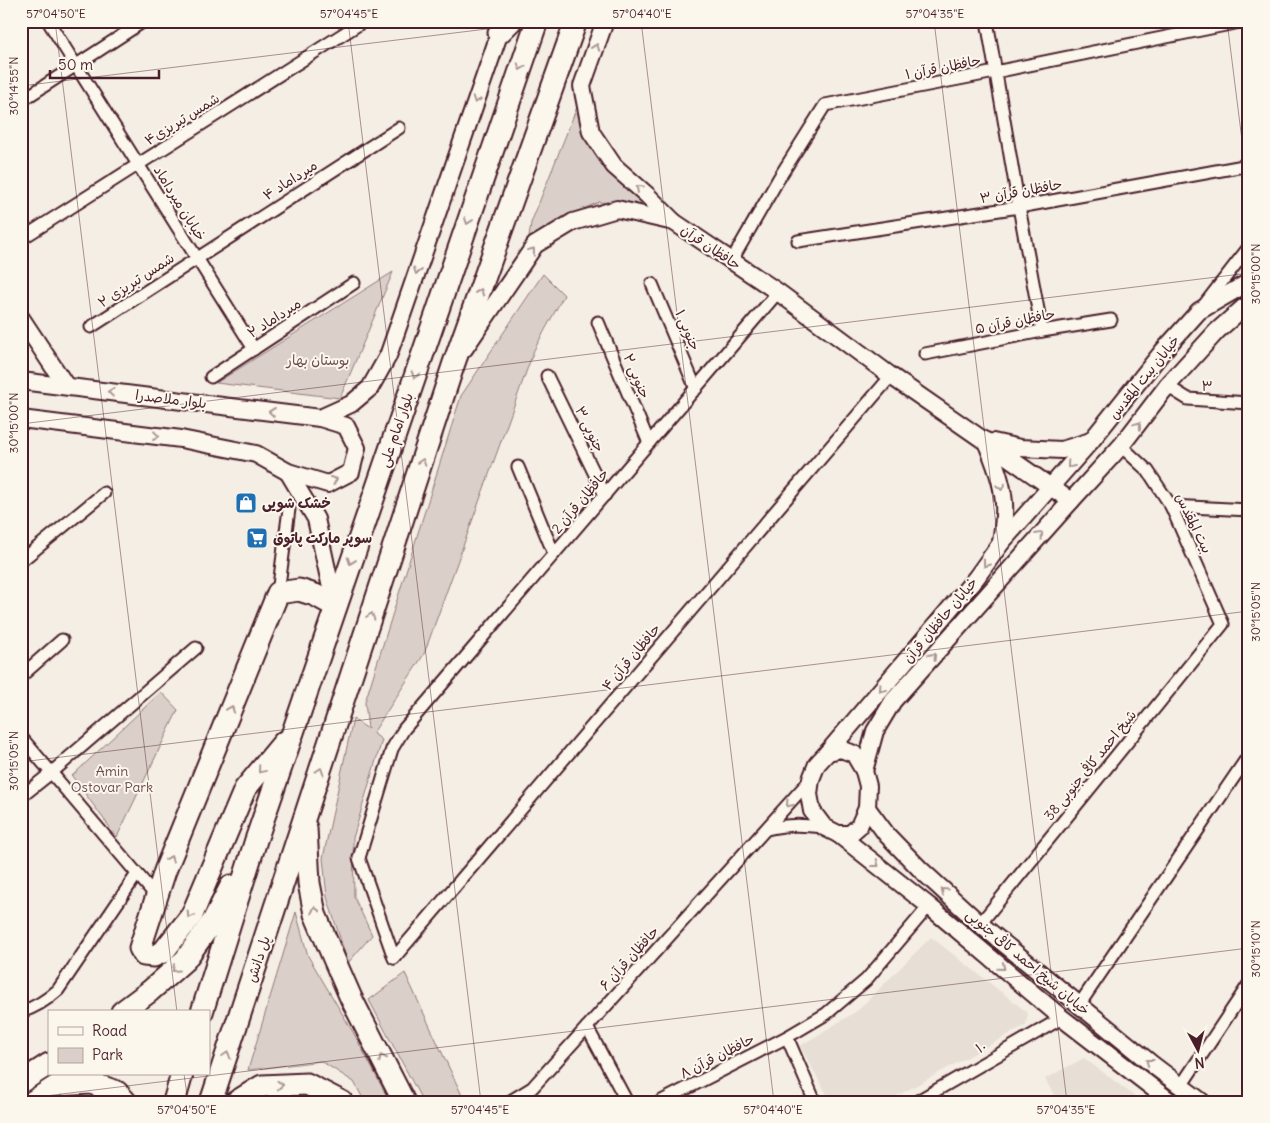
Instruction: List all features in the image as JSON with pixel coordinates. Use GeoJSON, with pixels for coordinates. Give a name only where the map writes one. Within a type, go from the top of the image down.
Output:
{"type":"FeatureCollection","features":[{"type":"Feature","properties":{"kind":"highway","name":"بلوار امام علی"},"geometry":{"type":"LineString","coordinates":[[256,840],[537,21]]}},
{"type":"Feature","properties":{"kind":"highway"},"geometry":{"type":"LineString","coordinates":[[404,1102],[348,990],[315,914],[309,883],[305,817],[454,363],[576,21]]}},
{"type":"Feature","properties":{"kind":"highway"},"geometry":{"type":"LineString","coordinates":[[292,733],[245,789],[192,915],[163,952],[154,956],[144,954],[140,948],[165,870],[278,593],[299,590],[335,606]]}},
{"type":"Feature","properties":{"kind":"highway","name":"پل دانش"},"geometry":{"type":"LineString","coordinates":[[212,1102],[305,817]]}},
{"type":"Feature","properties":{"kind":"highway"},"geometry":{"type":"LineString","coordinates":[[125,1010],[150,991],[185,960],[213,921],[256,840]]}},
{"type":"Feature","properties":{"kind":"highway"},"geometry":{"type":"LineString","coordinates":[[203,1010],[256,840]]}},
{"type":"Feature","properties":{"kind":"highway"},"geometry":{"type":"LineString","coordinates":[[21,1082],[48,1065]]}},
{"type":"Feature","properties":{"kind":"highway"},"geometry":{"type":"LineString","coordinates":[[174,1102],[181,1076]]}},
{"type":"Feature","properties":{"kind":"highway"},"geometry":{"type":"LineString","coordinates":[[32,1102],[58,1085],[91,1083],[117,1092],[126,1102]]}},
{"type":"Feature","properties":{"kind":"highway"},"geometry":{"type":"LineString","coordinates":[[236,1102],[262,1086],[307,1084],[342,1102]]}},
{"type":"Feature","properties":{"kind":"street","name":"خیابان میرداماد"},"geometry":{"type":"LineString","coordinates":[[48,21],[254,349]]}},
{"type":"Feature","properties":{"kind":"street"},"geometry":{"type":"LineString","coordinates":[[21,100],[144,21]]}},
{"type":"Feature","properties":{"kind":"street"},"geometry":{"type":"LineString","coordinates":[[604,21],[582,86],[591,132],[614,166],[674,222]]}},
{"type":"Feature","properties":{"kind":"street"},"geometry":{"type":"LineString","coordinates":[[987,21],[1042,331]]}},
{"type":"Feature","properties":{"kind":"street","name":"حافظان قرآن ۱"},"geometry":{"type":"LineString","coordinates":[[732,260],[779,178],[825,105],[1245,21]]}},
{"type":"Feature","properties":{"kind":"street","name":"شمس تیریزی۴"},"geometry":{"type":"LineString","coordinates":[[21,239],[359,24]]}},
{"type":"Feature","properties":{"kind":"street"},"geometry":{"type":"LineString","coordinates":[[320,418],[351,404],[370,388],[388,356],[504,25]]}},
{"type":"Feature","properties":{"kind":"street","name":"میرداماد ۴"},"geometry":{"type":"LineString","coordinates":[[197,258],[399,128]]}},
{"type":"Feature","properties":{"kind":"street","name":"حافظان قرآن ۳"},"geometry":{"type":"LineString","coordinates":[[798,241],[1019,207],[1249,165]]}},
{"type":"Feature","properties":{"kind":"street","name":"حافظان قرآن"},"geometry":{"type":"LineString","coordinates":[[454,363],[535,246],[573,222],[617,209],[674,222],[778,292],[891,376],[1071,500]]}},
{"type":"Feature","properties":{"kind":"street"},"geometry":{"type":"LineString","coordinates":[[1199,311],[1249,247]]}},
{"type":"Feature","properties":{"kind":"street","name":"شمس تبریزی ۲"},"geometry":{"type":"LineString","coordinates":[[91,327],[197,258]]}},
{"type":"Feature","properties":{"kind":"street","name":"خیابان بیت المقدس"},"geometry":{"type":"LineString","coordinates":[[1051,486],[1091,441],[1163,351],[1199,311],[1249,282]]}},
{"type":"Feature","properties":{"kind":"street","name":"میرداماد ۲"},"geometry":{"type":"LineString","coordinates":[[211,377],[354,284]]}},
{"type":"Feature","properties":{"kind":"street","name":"جنوبی ۱"},"geometry":{"type":"LineString","coordinates":[[652,284],[696,389]]}},
{"type":"Feature","properties":{"kind":"street","name":"حافظان قرآن 2"},"geometry":{"type":"LineString","coordinates":[[394,958],[359,858],[392,749],[404,729],[778,292]]}},
{"type":"Feature","properties":{"kind":"street","name":"خیابان بیت المقدس"},"geometry":{"type":"LineString","coordinates":[[1071,500],[1121,446],[1167,386],[1217,331],[1249,305]]}},
{"type":"Feature","properties":{"kind":"street"},"geometry":{"type":"LineString","coordinates":[[21,318],[66,386]]}},
{"type":"Feature","properties":{"kind":"street","name":"حافظان قرآن ۵"},"geometry":{"type":"LineString","coordinates":[[925,354],[1042,331],[1111,320]]}},
{"type":"Feature","properties":{"kind":"street","name":"جنوبی ۲"},"geometry":{"type":"LineString","coordinates":[[598,322],[649,443]]}},
{"type":"Feature","properties":{"kind":"street","name":"جنوبی ۳"},"geometry":{"type":"LineString","coordinates":[[547,376],[605,494]]}},
{"type":"Feature","properties":{"kind":"street","name":"حافظان قرآن ۴"},"geometry":{"type":"LineString","coordinates":[[394,958],[891,376]]}},
{"type":"Feature","properties":{"kind":"street","name":"بلوار ملاصدرا"},"geometry":{"type":"LineString","coordinates":[[21,381],[320,418],[346,426],[357,448],[350,472],[328,484],[288,472]]}},
{"type":"Feature","properties":{"kind":"street","name":"۳"},"geometry":{"type":"LineString","coordinates":[[1167,386],[1188,399],[1249,403]]}},
{"type":"Feature","properties":{"kind":"street"},"geometry":{"type":"LineString","coordinates":[[21,419],[181,439],[256,454],[288,472],[316,519],[335,606]]}},
{"type":"Feature","properties":{"kind":"street"},"geometry":{"type":"LineString","coordinates":[[986,441],[997,470],[1002,492],[1005,513],[1001,543]]}},
{"type":"Feature","properties":{"kind":"street","name":"حافظان قرآن"},"geometry":{"type":"LineString","coordinates":[[986,441],[1020,448],[1062,450],[1091,441]]}},
{"type":"Feature","properties":{"kind":"street","name":"بیت المقدس"},"geometry":{"type":"LineString","coordinates":[[1121,446],[1148,471],[1171,506],[1223,624]]}},
{"type":"Feature","properties":{"kind":"street"},"geometry":{"type":"LineString","coordinates":[[518,467],[554,554]]}},
{"type":"Feature","properties":{"kind":"street","name":"خیابان حافظان قرآن"},"geometry":{"type":"LineString","coordinates":[[828,752],[976,578],[1001,543],[1051,486]]}},
{"type":"Feature","properties":{"kind":"street"},"geometry":{"type":"LineString","coordinates":[[21,560],[104,493]]}},
{"type":"Feature","properties":{"kind":"street","name":"خیابان حافظان قرآن"},"geometry":{"type":"LineString","coordinates":[[864,771],[875,731],[893,701],[1071,500]]}},
{"type":"Feature","properties":{"kind":"street"},"geometry":{"type":"LineString","coordinates":[[1171,506],[1249,510]]}},
{"type":"Feature","properties":{"kind":"street"},"geometry":{"type":"LineString","coordinates":[[278,593],[289,508]]}},
{"type":"Feature","properties":{"kind":"street","name":"شیخ احمد کافی جنوبی 38"},"geometry":{"type":"LineString","coordinates":[[980,924],[1223,624]]}},
{"type":"Feature","properties":{"kind":"street"},"geometry":{"type":"LineString","coordinates":[[21,676],[62,640]]}},
{"type":"Feature","properties":{"kind":"street"},"geometry":{"type":"LineString","coordinates":[[21,797],[196,648]]}},
{"type":"Feature","properties":{"kind":"street"},"geometry":{"type":"LineString","coordinates":[[21,737],[156,896]]}},
{"type":"Feature","properties":{"kind":"street"},"geometry":{"type":"LineString","coordinates":[[767,829],[800,824],[831,831],[850,834],[859,826],[867,808],[868,786],[864,771],[854,754],[842,749],[828,752],[817,764],[811,779],[809,794],[812,811],[831,831]]}},
{"type":"Feature","properties":{"kind":"street"},"geometry":{"type":"LineString","coordinates":[[1079,1005],[1249,755]]}},
{"type":"Feature","properties":{"kind":"street","name":"حافظان قرآن ۶"},"geometry":{"type":"LineString","coordinates":[[509,1102],[532,1088],[811,779]]}},
{"type":"Feature","properties":{"kind":"street","name":"خیابان شیخ احمد کافی جنوبی"},"geometry":{"type":"LineString","coordinates":[[867,808],[887,835],[921,870],[980,924],[1153,1065],[1202,1102]]}},
{"type":"Feature","properties":{"kind":"street","name":"خیابان شیخ احمد کافی جنوبی"},"geometry":{"type":"LineString","coordinates":[[831,831],[929,906],[1062,1018],[1171,1102]]}},
{"type":"Feature","properties":{"kind":"street"},"geometry":{"type":"LineString","coordinates":[[21,1012],[48,1000],[58,990],[137,874]]}},
{"type":"Feature","properties":{"kind":"street","name":"حافظان قرآن ۸"},"geometry":{"type":"LineString","coordinates":[[660,1102],[787,1037],[826,1014],[866,980],[929,906]]}},
{"type":"Feature","properties":{"kind":"street"},"geometry":{"type":"LineString","coordinates":[[1181,1086],[1249,984]]}},
{"type":"Feature","properties":{"kind":"street","name":"۱۰"},"geometry":{"type":"LineString","coordinates":[[916,1102],[1062,1018]]}},
{"type":"Feature","properties":{"kind":"street"},"geometry":{"type":"LineString","coordinates":[[587,1027],[627,1102]]}},
{"type":"Feature","properties":{"kind":"street"},"geometry":{"type":"LineString","coordinates":[[787,1037],[816,1102]]}},
{"type":"Feature","properties":{"kind":"shaded area"},"geometry":{"type":"Polygon","coordinates":[[[931,937],[1028,1013],[1026,1025],[886,1102],[831,1102],[800,1046],[857,1011],[931,937]]]}},
{"type":"Feature","properties":{"kind":"shaded area"},"geometry":{"type":"Polygon","coordinates":[[[1084,1058],[1142,1102],[1058,1102],[1045,1079],[1084,1058]]]}},
{"type":"Feature","properties":{"kind":"green space"},"geometry":{"type":"Polygon","coordinates":[[[579,102],[648,206],[599,202],[562,218],[528,245],[531,223],[579,102]]]}},
{"type":"Feature","properties":{"kind":"green space","name":"بوستان بهار"},"geometry":{"type":"Polygon","coordinates":[[[393,272],[340,398],[216,383],[393,272]]]}},
{"type":"Feature","properties":{"kind":"green space"},"geometry":{"type":"Polygon","coordinates":[[[543,274],[564,295],[534,350],[424,654],[373,733],[382,740],[353,838],[354,897],[372,935],[348,963],[327,897],[323,858],[353,719],[368,729],[365,702],[461,396],[543,274]]]}},
{"type":"Feature","properties":{"kind":"green space","name":"Amin Ostovar Park"},"geometry":{"type":"Polygon","coordinates":[[[161,692],[178,710],[117,837],[72,776],[161,692]]]}},
{"type":"Feature","properties":{"kind":"green space"},"geometry":{"type":"Polygon","coordinates":[[[296,912],[308,956],[353,1032],[390,1102],[365,1102],[354,1082],[321,1061],[248,1070],[296,912]]]}},
{"type":"Feature","properties":{"kind":"green space"},"geometry":{"type":"Polygon","coordinates":[[[405,973],[465,1102],[423,1102],[369,1000],[405,973]]]}},
{"type":"Feature","properties":{"kind":"place","name":"خشک شویی"},"geometry":{"type":"Point","coordinates":[246,503]}},
{"type":"Feature","properties":{"kind":"place","name":"سوپر مارکت پاتوق"},"geometry":{"type":"Point","coordinates":[257,538]}}]}
